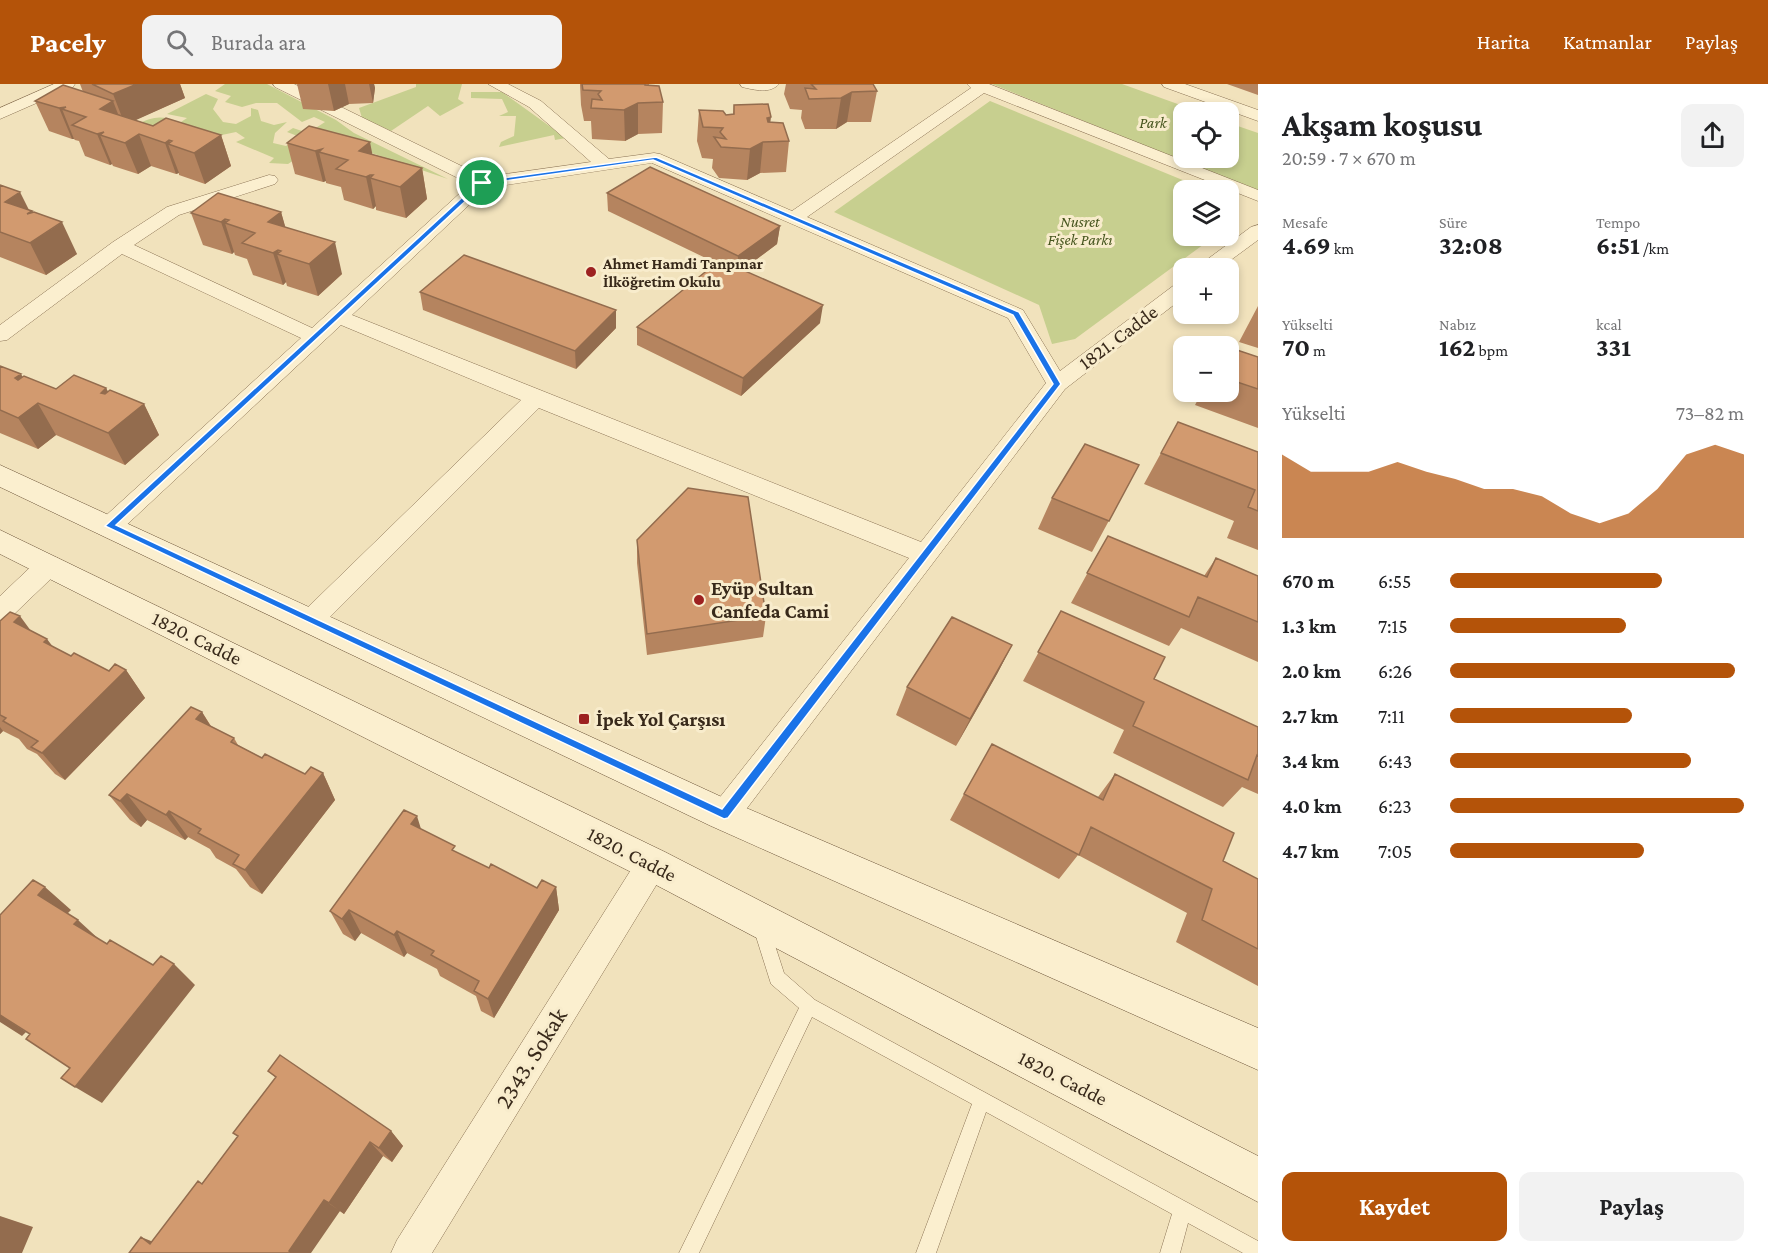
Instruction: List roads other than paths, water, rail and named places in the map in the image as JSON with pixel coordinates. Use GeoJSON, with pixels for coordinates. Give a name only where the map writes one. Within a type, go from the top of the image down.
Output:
{"type":"FeatureCollection","features":[{"type":"Feature","properties":{"kind":"main road"},"geometry":{"type":"LineString","coordinates":[[0,475],[724,814],[1258,1049]]}},
{"type":"Feature","properties":{"kind":"main road","name":"1820. Cadde"},"geometry":{"type":"LineString","coordinates":[[0,541],[652,864],[1258,1180]]}},
{"type":"Feature","properties":{"kind":"street"},"geometry":{"type":"LineString","coordinates":[[0,114],[67,84]]}},
{"type":"Feature","properties":{"kind":"street"},"geometry":{"type":"LineString","coordinates":[[281,84],[482,183]]}},
{"type":"Feature","properties":{"kind":"street"},"geometry":{"type":"LineString","coordinates":[[496,84],[535,104],[605,165]]}},
{"type":"Feature","properties":{"kind":"street"},"geometry":{"type":"LineString","coordinates":[[748,84],[766,86],[771,84]]}},
{"type":"Feature","properties":{"kind":"street"},"geometry":{"type":"LineString","coordinates":[[1170,84],[1258,116]]}},
{"type":"Feature","properties":{"kind":"street"},"geometry":{"type":"LineString","coordinates":[[794,218],[979,86],[1258,196]]}},
{"type":"Feature","properties":{"kind":"street"},"geometry":{"type":"LineString","coordinates":[[110,526],[482,183],[654,158],[1016,314],[1057,384]]}},
{"type":"Feature","properties":{"kind":"street"},"geometry":{"type":"LineString","coordinates":[[0,334],[120,246],[173,211],[269,180]]}},
{"type":"Feature","properties":{"kind":"street"},"geometry":{"type":"LineString","coordinates":[[1222,258],[1258,231]]}},
{"type":"Feature","properties":{"kind":"street"},"geometry":{"type":"LineString","coordinates":[[120,246],[315,337]]}},
{"type":"Feature","properties":{"kind":"street","name":"1821. Cadde"},"geometry":{"type":"LineString","coordinates":[[724,814],[1057,384],[1173,295]]}},
{"type":"Feature","properties":{"kind":"street"},"geometry":{"type":"LineString","coordinates":[[337,316],[925,554]]}},
{"type":"Feature","properties":{"kind":"street"},"geometry":{"type":"LineString","coordinates":[[311,621],[536,398]]}},
{"type":"Feature","properties":{"kind":"street"},"geometry":{"type":"LineString","coordinates":[[0,612],[49,565]]}},
{"type":"Feature","properties":{"kind":"street","name":"2343. Sokak"},"geometry":{"type":"LineString","coordinates":[[410,1253],[652,864]]}},
{"type":"Feature","properties":{"kind":"lane"},"geometry":{"type":"LineString","coordinates":[[759,920],[777,978],[809,1006],[1258,1251]]}},
{"type":"Feature","properties":{"kind":"lane"},"geometry":{"type":"LineString","coordinates":[[689,1253],[809,1006]]}},
{"type":"Feature","properties":{"kind":"lane"},"geometry":{"type":"LineString","coordinates":[[926,1253],[982,1100]]}},
{"type":"Feature","properties":{"kind":"lane"},"geometry":{"type":"LineString","coordinates":[[1170,1253],[1183,1210]]}},
{"type":"Feature","properties":{"kind":"place","name":"Ahmet Hamdi Tanpınar İlköğretim Okulu"},"geometry":{"type":"Point","coordinates":[591,272]}},
{"type":"Feature","properties":{"kind":"place","name":"Eyüp Sultan Canfeda Cami"},"geometry":{"type":"Point","coordinates":[699,600]}},
{"type":"Feature","properties":{"kind":"place","name":"İpek Yol Çarşısı"},"geometry":{"type":"Point","coordinates":[584,719]}},
{"type":"Feature","properties":{"kind":"park label","name":"Park"},"geometry":{"type":"Point","coordinates":[1153,122]}},
{"type":"Feature","properties":{"kind":"park label","name":"Nusret Fişek Parkı"},"geometry":{"type":"Point","coordinates":[1080,230]}}]}
